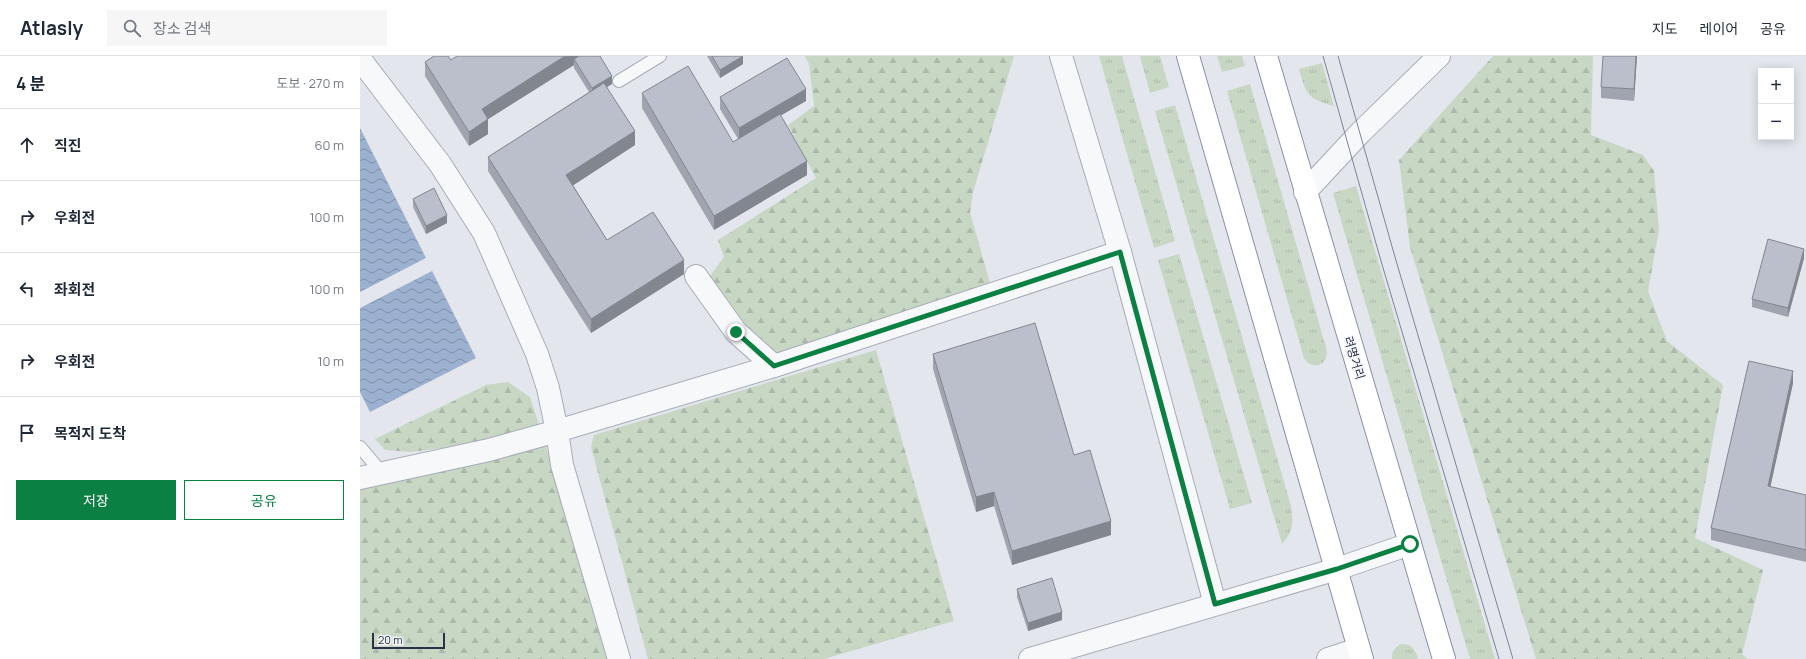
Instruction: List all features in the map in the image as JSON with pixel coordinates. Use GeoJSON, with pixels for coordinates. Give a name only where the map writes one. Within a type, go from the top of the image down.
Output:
{"type":"FeatureCollection","features":[{"type":"Feature","properties":{"kind":"highway"},"geometry":{"type":"LineString","coordinates":[[1188,56],[1337,569],[1360,654]]}},
{"type":"Feature","properties":{"kind":"highway","name":"려명거리"},"geometry":{"type":"LineString","coordinates":[[1266,56],[1444,659]]}},
{"type":"Feature","properties":{"kind":"street"},"geometry":{"type":"LineString","coordinates":[[1061,56],[1120,252],[1215,604]]}},
{"type":"Feature","properties":{"kind":"street"},"geometry":{"type":"LineString","coordinates":[[1305,192],[1360,133],[1439,56]]}},
{"type":"Feature","properties":{"kind":"street"},"geometry":{"type":"LineString","coordinates":[[360,59],[440,164],[484,234],[536,354],[548,388],[562,464],[619,659]]}},
{"type":"Feature","properties":{"kind":"street"},"geometry":{"type":"LineString","coordinates":[[360,478],[489,450],[557,432],[774,366],[1120,252]]}},
{"type":"Feature","properties":{"kind":"street"},"geometry":{"type":"LineString","coordinates":[[696,276],[736,332],[774,366]]}},
{"type":"Feature","properties":{"kind":"street"},"geometry":{"type":"LineString","coordinates":[[1030,659],[1337,569],[1410,544]]}},
{"type":"Feature","properties":{"kind":"street"},"geometry":{"type":"LineString","coordinates":[[1328,659],[1360,654]]}},
{"type":"Feature","properties":{"kind":"lane"},"geometry":{"type":"LineString","coordinates":[[619,81],[660,56]]}},
{"type":"Feature","properties":{"kind":"lane"},"geometry":{"type":"LineString","coordinates":[[360,447],[382,473]]}},
{"type":"Feature","properties":{"kind":"green space"},"geometry":{"type":"Polygon","coordinates":[[[805,56],[1014,56],[973,192],[970,212],[990,283],[782,353],[771,351],[746,325],[710,276],[724,257],[718,240],[816,178],[788,125],[814,106],[809,64],[805,56]]]}},
{"type":"Feature","properties":{"kind":"green space"},"geometry":{"type":"Polygon","coordinates":[[[1099,56],[1122,56],[1175,241],[1154,248],[1099,56]]]}},
{"type":"Feature","properties":{"kind":"green space"},"geometry":{"type":"Polygon","coordinates":[[[1140,56],[1160,56],[1169,87],[1150,93],[1140,56]]]}},
{"type":"Feature","properties":{"kind":"green space"},"geometry":{"type":"Polygon","coordinates":[[[1217,56],[1242,56],[1245,66],[1222,72],[1217,56]]]}},
{"type":"Feature","properties":{"kind":"green space"},"geometry":{"type":"Polygon","coordinates":[[[1493,56],[1593,56],[1591,135],[1643,155],[1654,171],[1659,230],[1648,291],[1667,341],[1723,385],[1695,538],[1763,570],[1742,654],[1748,659],[1536,659],[1410,247],[1399,160],[1493,56]]]}},
{"type":"Feature","properties":{"kind":"green space"},"geometry":{"type":"Polygon","coordinates":[[[1322,63],[1334,106],[1318,101],[1309,95],[1299,69],[1322,63]]]}},
{"type":"Feature","properties":{"kind":"green space"},"geometry":{"type":"Polygon","coordinates":[[[1250,84],[1327,351],[1325,360],[1318,365],[1307,362],[1304,358],[1227,91],[1250,84]]]}},
{"type":"Feature","properties":{"kind":"green space"},"geometry":{"type":"Polygon","coordinates":[[[1175,105],[1291,506],[1291,531],[1282,544],[1155,111],[1175,105]]]}},
{"type":"Feature","properties":{"kind":"green space"},"geometry":{"type":"Polygon","coordinates":[[[1356,186],[1495,659],[1470,659],[1333,193],[1356,186]]]}},
{"type":"Feature","properties":{"kind":"green space"},"geometry":{"type":"Polygon","coordinates":[[[1179,254],[1252,503],[1230,509],[1158,260],[1179,254]]]}},
{"type":"Feature","properties":{"kind":"green space"},"geometry":{"type":"Polygon","coordinates":[[[876,350],[954,621],[824,659],[648,659],[591,447],[594,435],[876,350]]]}},
{"type":"Feature","properties":{"kind":"green space"},"geometry":{"type":"Polygon","coordinates":[[[508,382],[530,397],[539,425],[489,440],[411,452],[385,450],[375,439],[486,385],[508,382]]]}},
{"type":"Feature","properties":{"kind":"green space"},"geometry":{"type":"Polygon","coordinates":[[[545,443],[608,659],[360,659],[360,487],[400,481],[545,443]]]}},
{"type":"Feature","properties":{"kind":"green space"},"geometry":{"type":"Polygon","coordinates":[[[1401,644],[1410,646],[1416,652],[1418,659],[1392,659],[1394,650],[1401,644]]]}},
{"type":"Feature","properties":{"kind":"water"},"geometry":{"type":"Polygon","coordinates":[[[360,128],[426,258],[360,292],[360,128]]]}},
{"type":"Feature","properties":{"kind":"water"},"geometry":{"type":"Polygon","coordinates":[[[432,271],[476,358],[370,412],[360,392],[360,308],[432,271]]]}},
{"type":"Feature","properties":{"kind":"building"},"geometry":{"type":"Polygon","coordinates":[[[434,56],[448,56],[451,60],[457,56],[565,56],[482,109],[488,119],[469,132],[425,62],[434,56]]]}},
{"type":"Feature","properties":{"kind":"building"},"geometry":{"type":"Polygon","coordinates":[[[579,56],[600,56],[612,76],[592,88],[574,59],[579,56]]]}},
{"type":"Feature","properties":{"kind":"building"},"geometry":{"type":"Polygon","coordinates":[[[712,56],[743,56],[720,70],[712,56]]]}},
{"type":"Feature","properties":{"kind":"building"},"geometry":{"type":"Polygon","coordinates":[[[1603,56],[1636,56],[1634,89],[1601,87],[1603,56]]]}},
{"type":"Feature","properties":{"kind":"building"},"geometry":{"type":"Polygon","coordinates":[[[787,58],[806,89],[739,128],[720,97],[787,58]]]}},
{"type":"Feature","properties":{"kind":"building"},"geometry":{"type":"Polygon","coordinates":[[[688,66],[733,142],[780,114],[807,161],[714,216],[642,93],[688,66]]]}},
{"type":"Feature","properties":{"kind":"building"},"geometry":{"type":"Polygon","coordinates":[[[604,83],[635,131],[566,175],[607,240],[653,212],[684,260],[591,319],[488,157],[604,83]]]}},
{"type":"Feature","properties":{"kind":"building"},"geometry":{"type":"Polygon","coordinates":[[[434,188],[447,215],[426,226],[413,199],[434,188]]]}},
{"type":"Feature","properties":{"kind":"building"},"geometry":{"type":"Polygon","coordinates":[[[1768,239],[1804,249],[1788,308],[1752,299],[1768,239]]]}},
{"type":"Feature","properties":{"kind":"building"},"geometry":{"type":"Polygon","coordinates":[[[1035,323],[1074,455],[1090,450],[1111,521],[1012,551],[994,492],[976,497],[933,354],[1035,323]]]}},
{"type":"Feature","properties":{"kind":"building"},"geometry":{"type":"Polygon","coordinates":[[[1749,361],[1793,371],[1768,486],[1806,495],[1806,550],[1711,528],[1749,361]]]}},
{"type":"Feature","properties":{"kind":"building"},"geometry":{"type":"Polygon","coordinates":[[[1052,578],[1062,612],[1028,623],[1017,589],[1052,578]]]}},
{"type":"Feature","properties":{"kind":"tram line"},"geometry":{"type":"LineString","coordinates":[[1323,56],[1381,261],[1499,659]]}},
{"type":"Feature","properties":{"kind":"tram line"},"geometry":{"type":"LineString","coordinates":[[1338,56],[1395,257],[1513,659]]}},
{"type":"Feature","properties":{"kind":"route"},"geometry":{"type":"LineString","coordinates":[[736,332],[774,366],[1120,252],[1215,604],[1337,569],[1410,544]]}}]}
